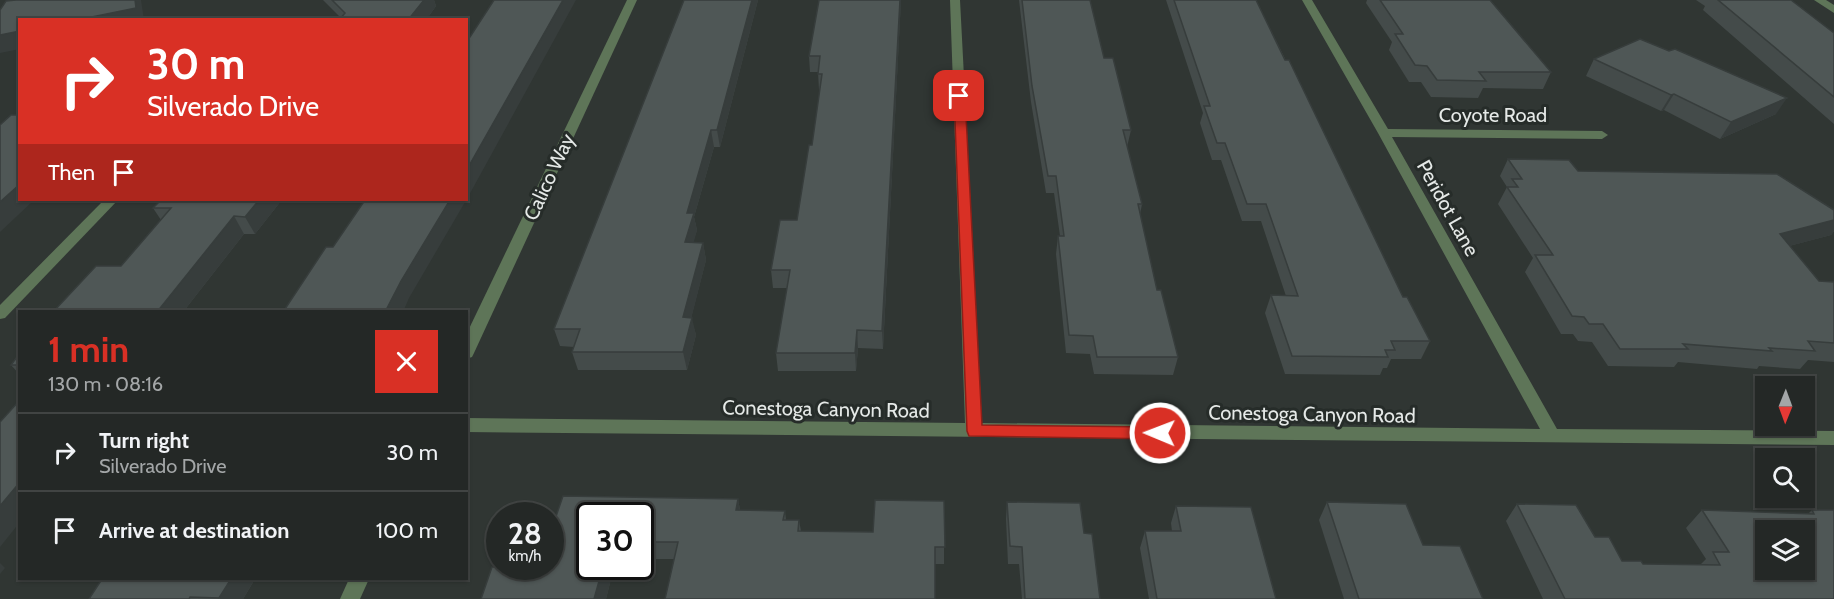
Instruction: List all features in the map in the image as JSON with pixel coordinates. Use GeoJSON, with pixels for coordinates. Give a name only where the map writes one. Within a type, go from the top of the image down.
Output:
{"type":"FeatureCollection","features":[{"type":"Feature","properties":{"kind":"street","name":"Calico Way"},"geometry":{"type":"LineString","coordinates":[[468,349],[632,0]]}},
{"type":"Feature","properties":{"kind":"street"},"geometry":{"type":"LineString","coordinates":[[955,0],[974,431]]}},
{"type":"Feature","properties":{"kind":"street","name":"Peridot Lane"},"geometry":{"type":"LineString","coordinates":[[1306,0],[1384,133],[1553,437]]}},
{"type":"Feature","properties":{"kind":"street"},"geometry":{"type":"LineString","coordinates":[[1820,0],[1834,10]]}},
{"type":"Feature","properties":{"kind":"street","name":"Coyote Road"},"geometry":{"type":"LineString","coordinates":[[1384,133],[1602,135]]}},
{"type":"Feature","properties":{"kind":"street"},"geometry":{"type":"LineString","coordinates":[[0,314],[110,201]]}},
{"type":"Feature","properties":{"kind":"street","name":"Conestoga Canyon Road"},"geometry":{"type":"LineString","coordinates":[[468,425],[1834,438]]}},
{"type":"Feature","properties":{"kind":"street"},"geometry":{"type":"LineString","coordinates":[[350,599],[359,580]]}},
{"type":"Feature","properties":{"kind":"building"},"geometry":{"type":"Polygon","coordinates":[[[135,0],[136,8],[87,18],[18,18],[18,31],[0,35],[0,10],[6,1],[135,0]]]}},
{"type":"Feature","properties":{"kind":"building"},"geometry":{"type":"Polygon","coordinates":[[[332,0],[424,0],[410,18],[341,18],[345,13],[332,0]]]}},
{"type":"Feature","properties":{"kind":"building"},"geometry":{"type":"Polygon","coordinates":[[[494,0],[563,0],[468,167],[468,37],[494,0]]]}},
{"type":"Feature","properties":{"kind":"building"},"geometry":{"type":"Polygon","coordinates":[[[684,0],[752,0],[717,130],[711,130],[687,213],[694,213],[685,242],[703,243],[683,317],[692,318],[683,352],[572,352],[580,329],[554,329],[684,0]]]}},
{"type":"Feature","properties":{"kind":"building"},"geometry":{"type":"Polygon","coordinates":[[[819,0],[900,0],[882,331],[857,330],[855,353],[776,353],[790,270],[771,270],[780,220],[797,220],[809,145],[812,145],[822,74],[818,74],[820,56],[809,56],[819,0]]]}},
{"type":"Feature","properties":{"kind":"building"},"geometry":{"type":"Polygon","coordinates":[[[1022,0],[1090,0],[1104,58],[1113,58],[1131,130],[1123,130],[1142,204],[1138,204],[1157,290],[1161,290],[1178,357],[1097,357],[1093,336],[1069,335],[1058,236],[1064,236],[1056,176],[1048,176],[1032,86],[1022,0]]]}},
{"type":"Feature","properties":{"kind":"building"},"geometry":{"type":"Polygon","coordinates":[[[1174,0],[1256,0],[1285,60],[1289,60],[1403,297],[1407,297],[1430,341],[1391,341],[1395,350],[1385,350],[1388,357],[1292,356],[1271,295],[1298,296],[1266,204],[1247,204],[1225,143],[1217,143],[1204,106],[1210,106],[1174,0]]]}},
{"type":"Feature","properties":{"kind":"building"},"geometry":{"type":"Polygon","coordinates":[[[1380,0],[1490,0],[1551,72],[1479,72],[1486,81],[1437,80],[1427,66],[1415,65],[1395,34],[1403,34],[1380,0]]]}},
{"type":"Feature","properties":{"kind":"building"},"geometry":{"type":"Polygon","coordinates":[[[1718,0],[1791,0],[1834,33],[1834,97],[1718,0]]]}},
{"type":"Feature","properties":{"kind":"building"},"geometry":{"type":"Polygon","coordinates":[[[1640,39],[1669,51],[1675,49],[1787,98],[1731,122],[1594,59],[1640,39]]]}},
{"type":"Feature","properties":{"kind":"building"},"geometry":{"type":"Polygon","coordinates":[[[11,115],[17,115],[18,186],[0,202],[0,125],[11,115]]]}},
{"type":"Feature","properties":{"kind":"building"},"geometry":{"type":"Polygon","coordinates":[[[1508,159],[1569,160],[1578,171],[1777,174],[1834,210],[1834,220],[1780,234],[1819,281],[1834,282],[1834,343],[1808,341],[1815,351],[1769,348],[1772,351],[1683,344],[1688,349],[1620,349],[1603,324],[1589,324],[1584,317],[1572,316],[1535,255],[1553,255],[1507,187],[1518,187],[1512,179],[1522,179],[1508,159]]]}},
{"type":"Feature","properties":{"kind":"building"},"geometry":{"type":"Polygon","coordinates":[[[160,201],[258,201],[245,217],[234,216],[159,310],[55,310],[96,266],[121,266],[171,208],[153,208],[160,201]]]}},
{"type":"Feature","properties":{"kind":"building"},"geometry":{"type":"Polygon","coordinates":[[[364,201],[449,201],[386,310],[284,310],[326,247],[333,247],[364,201]]]}},
{"type":"Feature","properties":{"kind":"building"},"geometry":{"type":"Polygon","coordinates":[[[18,356],[18,365],[11,365],[18,356]]]}},
{"type":"Feature","properties":{"kind":"building"},"geometry":{"type":"Polygon","coordinates":[[[18,402],[18,484],[0,506],[0,422],[18,402]]]}},
{"type":"Feature","properties":{"kind":"building"},"geometry":{"type":"Polygon","coordinates":[[[563,496],[738,499],[736,510],[785,511],[783,520],[799,520],[798,531],[873,532],[875,500],[944,501],[945,547],[935,547],[935,599],[665,599],[678,542],[654,542],[654,502],[576,502],[576,580],[599,580],[594,599],[481,599],[488,580],[564,580],[564,502],[561,502],[563,496]]]}},
{"type":"Feature","properties":{"kind":"building"},"geometry":{"type":"Polygon","coordinates":[[[1007,502],[1080,503],[1084,533],[1092,534],[1100,599],[1025,599],[1022,547],[1010,546],[1007,502]]]}},
{"type":"Feature","properties":{"kind":"building"},"geometry":{"type":"Polygon","coordinates":[[[1327,502],[1406,504],[1423,545],[1460,546],[1483,599],[1359,599],[1327,502]]]}},
{"type":"Feature","properties":{"kind":"building"},"geometry":{"type":"Polygon","coordinates":[[[1517,504],[1576,505],[1595,537],[1609,537],[1622,561],[1641,561],[1643,564],[1720,565],[1713,552],[1729,552],[1702,510],[1814,514],[1812,510],[1834,510],[1834,599],[1565,599],[1517,504]]]}},
{"type":"Feature","properties":{"kind":"building"},"geometry":{"type":"Polygon","coordinates":[[[1176,506],[1251,507],[1276,599],[1157,599],[1145,531],[1181,531],[1176,506]]]}},
{"type":"Feature","properties":{"kind":"building"},"geometry":{"type":"Polygon","coordinates":[[[101,580],[230,580],[219,598],[89,599],[101,580]]]}},
{"type":"Feature","properties":{"kind":"route"},"geometry":{"type":"LineString","coordinates":[[959,96],[974,431],[1160,433]]}}]}
